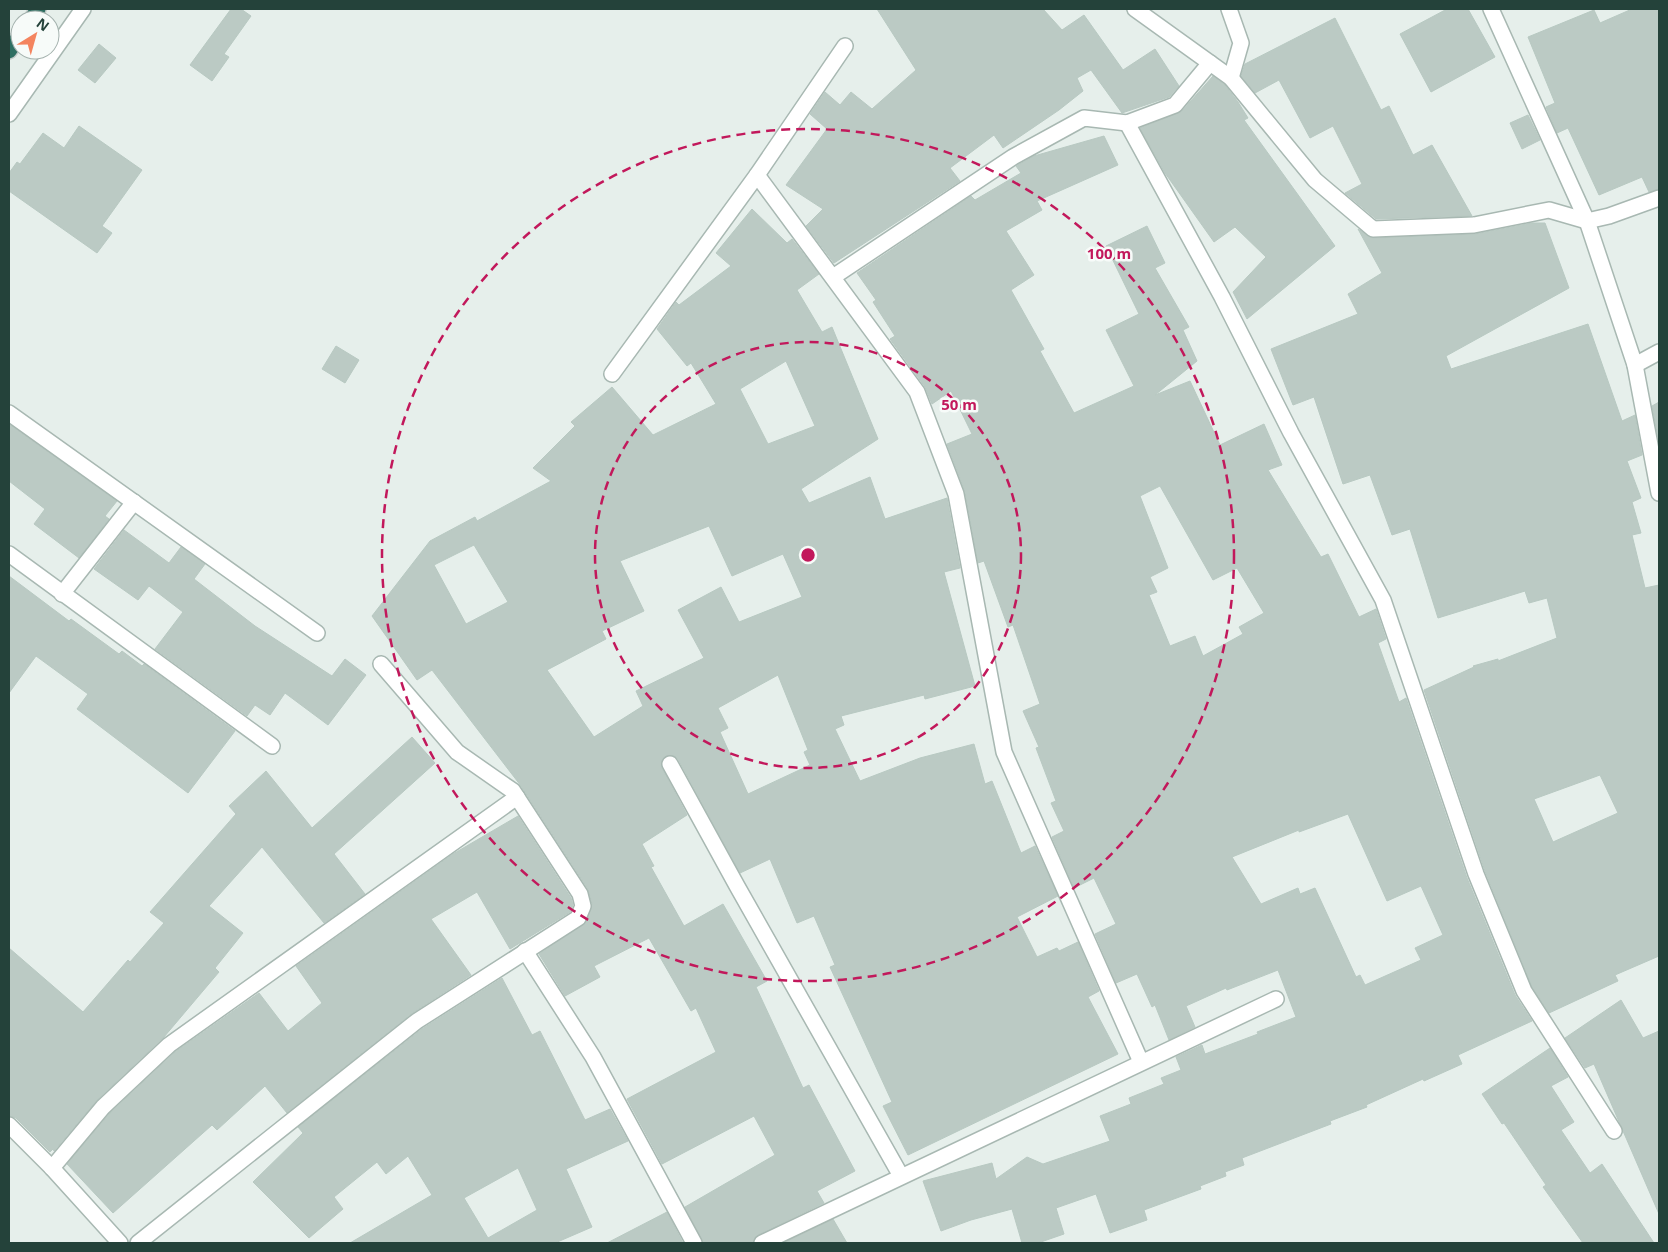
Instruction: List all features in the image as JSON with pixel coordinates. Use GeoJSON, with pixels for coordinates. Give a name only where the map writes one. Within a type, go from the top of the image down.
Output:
{"type":"FeatureCollection","features":[{"type":"Feature","properties":{"kind":"street"},"geometry":{"type":"LineString","coordinates":[[9,114],[82,9]]}},
{"type":"Feature","properties":{"kind":"street"},"geometry":{"type":"LineString","coordinates":[[1136,9],[1231,78],[1315,180],[1373,229],[1474,225],[1550,210],[1587,221],[1609,216],[1659,198]]}},
{"type":"Feature","properties":{"kind":"street"},"geometry":{"type":"LineString","coordinates":[[1228,9],[1241,43],[1231,78]]}},
{"type":"Feature","properties":{"kind":"street"},"geometry":{"type":"LineString","coordinates":[[1491,9],[1587,221],[1635,365],[1659,493]]}},
{"type":"Feature","properties":{"kind":"street"},"geometry":{"type":"LineString","coordinates":[[612,374],[757,174],[845,46]]}},
{"type":"Feature","properties":{"kind":"street"},"geometry":{"type":"LineString","coordinates":[[832,277],[1012,157],[1084,118],[1127,123],[1175,105],[1210,63]]}},
{"type":"Feature","properties":{"kind":"street"},"geometry":{"type":"LineString","coordinates":[[1127,123],[1218,289],[1291,433],[1383,600],[1476,874],[1524,991],[1614,1131]]}},
{"type":"Feature","properties":{"kind":"street"},"geometry":{"type":"LineString","coordinates":[[757,174],[917,392],[956,494],[1004,752],[1141,1062]]}},
{"type":"Feature","properties":{"kind":"street"},"geometry":{"type":"LineString","coordinates":[[1635,365],[1659,352]]}},
{"type":"Feature","properties":{"kind":"street"},"geometry":{"type":"LineString","coordinates":[[9,413],[317,633]]}},
{"type":"Feature","properties":{"kind":"street"},"geometry":{"type":"LineString","coordinates":[[62,594],[134,502]]}},
{"type":"Feature","properties":{"kind":"street"},"geometry":{"type":"LineString","coordinates":[[9,554],[272,746]]}},
{"type":"Feature","properties":{"kind":"street"},"geometry":{"type":"LineString","coordinates":[[138,1243],[417,1021],[578,918],[583,906],[580,894],[517,797],[503,783],[457,752],[381,664]]}},
{"type":"Feature","properties":{"kind":"street"},"geometry":{"type":"LineString","coordinates":[[670,764],[901,1176]]}},
{"type":"Feature","properties":{"kind":"street"},"geometry":{"type":"LineString","coordinates":[[52,1168],[103,1107],[169,1045],[517,797]]}},
{"type":"Feature","properties":{"kind":"street"},"geometry":{"type":"LineString","coordinates":[[526,951],[593,1057],[694,1243]]}},
{"type":"Feature","properties":{"kind":"street"},"geometry":{"type":"LineString","coordinates":[[762,1243],[1276,999]]}},
{"type":"Feature","properties":{"kind":"street"},"geometry":{"type":"LineString","coordinates":[[9,1125],[52,1168],[120,1243]]}},
{"type":"Feature","properties":{"kind":"building"},"geometry":{"type":"Polygon","coordinates":[[[231,9],[241,9],[251,16],[224,54],[229,57],[212,81],[190,65],[231,9]]]}},
{"type":"Feature","properties":{"kind":"building"},"geometry":{"type":"Polygon","coordinates":[[[877,9],[1043,9],[1062,30],[1084,15],[1123,70],[1155,49],[1179,86],[1169,97],[1122,113],[1091,70],[1077,78],[1083,91],[1059,110],[1003,148],[994,135],[950,168],[960,181],[834,263],[806,226],[823,209],[786,185],[827,129],[810,114],[825,92],[840,105],[851,92],[872,109],[916,70],[877,9]]]}},
{"type":"Feature","properties":{"kind":"building"},"geometry":{"type":"Polygon","coordinates":[[[1447,9],[1468,9],[1495,57],[1431,92],[1400,34],[1447,9]]]}},
{"type":"Feature","properties":{"kind":"building"},"geometry":{"type":"Polygon","coordinates":[[[1632,9],[1659,9],[1659,189],[1649,192],[1642,177],[1599,195],[1568,128],[1557,133],[1546,107],[1555,103],[1528,37],[1594,10],[1600,23],[1632,9]]]}},
{"type":"Feature","properties":{"kind":"building"},"geometry":{"type":"Polygon","coordinates":[[[1335,18],[1381,110],[1389,106],[1413,155],[1432,145],[1472,216],[1376,219],[1345,193],[1362,184],[1333,126],[1310,138],[1279,80],[1255,93],[1241,76],[1245,64],[1335,18]]]}},
{"type":"Feature","properties":{"kind":"building"},"geometry":{"type":"Polygon","coordinates":[[[99,44],[116,58],[95,83],[78,70],[99,44]]]}},
{"type":"Feature","properties":{"kind":"building"},"geometry":{"type":"Polygon","coordinates":[[[1213,76],[1225,85],[1238,102],[1248,118],[1244,120],[1335,246],[1247,319],[1233,292],[1266,257],[1235,227],[1214,242],[1165,173],[1140,128],[1182,111],[1213,76]]]}},
{"type":"Feature","properties":{"kind":"building"},"geometry":{"type":"Polygon","coordinates":[[[1528,115],[1540,140],[1522,149],[1510,123],[1528,115]]]}},
{"type":"Feature","properties":{"kind":"building"},"geometry":{"type":"Polygon","coordinates":[[[79,126],[142,170],[102,226],[112,233],[97,253],[9,191],[9,173],[17,162],[20,164],[43,133],[64,148],[79,126]]]}},
{"type":"Feature","properties":{"kind":"building"},"geometry":{"type":"Polygon","coordinates":[[[1104,136],[1118,165],[1037,201],[1042,210],[1006,231],[1034,275],[1011,290],[1044,349],[1040,351],[1074,413],[1134,386],[1106,330],[1139,314],[1106,246],[1147,226],[1165,263],[1155,268],[1189,327],[1183,330],[1197,361],[1155,395],[1190,381],[1220,445],[1264,424],[1282,465],[1268,470],[1321,557],[1328,554],[1359,617],[1376,609],[1386,639],[1378,643],[1399,702],[1406,698],[1467,878],[1515,995],[1532,1021],[1458,1055],[1462,1064],[1424,1081],[1423,1079],[1366,1105],[1367,1107],[1330,1121],[1331,1124],[1242,1158],[1244,1165],[1225,1172],[1226,1176],[1200,1186],[1201,1189],[1144,1210],[1147,1220],[1110,1233],[1096,1194],[1056,1208],[1064,1234],[1038,1243],[1022,1243],[1012,1209],[971,1220],[941,1231],[923,1181],[992,1163],[996,1179],[1027,1157],[1043,1164],[1110,1141],[1100,1116],[1131,1104],[1129,1098],[1164,1084],[1161,1078],[1181,1070],[1176,1057],[1202,1045],[1205,1054],[1296,1017],[1278,970],[1227,990],[1226,988],[1186,1006],[1195,1027],[1169,1040],[1155,1005],[1152,1007],[1137,974],[1116,983],[1095,934],[1116,924],[1094,878],[1074,888],[1052,837],[1064,831],[1051,803],[1056,801],[1036,748],[1039,747],[1023,711],[1040,704],[1013,625],[1008,627],[984,561],[978,563],[965,492],[947,444],[972,434],[951,391],[932,404],[925,387],[890,339],[895,336],[873,302],[876,300],[857,273],[971,196],[975,200],[1021,173],[1016,166],[1034,156],[1104,136]],[[1160,486],[1140,496],[1168,568],[1150,577],[1157,592],[1149,595],[1170,646],[1195,636],[1203,656],[1243,634],[1239,627],[1264,613],[1237,568],[1213,580],[1160,486]],[[1348,814],[1299,832],[1299,830],[1232,857],[1261,904],[1298,888],[1300,894],[1315,888],[1356,977],[1360,975],[1365,985],[1421,960],[1415,948],[1443,935],[1421,886],[1387,901],[1348,814]]]}},
{"type":"Feature","properties":{"kind":"building"},"geometry":{"type":"Polygon","coordinates":[[[752,209],[787,243],[792,239],[819,274],[797,290],[822,332],[832,327],[878,439],[801,489],[809,503],[870,477],[885,519],[947,498],[960,568],[944,572],[975,686],[925,699],[924,695],[841,716],[844,725],[835,729],[860,781],[920,758],[974,744],[985,784],[992,781],[1021,853],[1035,846],[1058,896],[1017,917],[1037,957],[1057,948],[1059,951],[1078,942],[1099,991],[1088,997],[1118,1054],[908,1155],[883,1106],[892,1102],[830,967],[835,965],[814,916],[797,923],[770,859],[740,873],[678,759],[674,756],[666,756],[662,760],[662,768],[687,815],[642,844],[654,866],[651,867],[684,926],[723,904],[767,981],[756,987],[803,1088],[809,1085],[855,1171],[817,1191],[824,1203],[758,1235],[753,1243],[703,1243],[685,1207],[775,1155],[754,1116],[662,1164],[627,1099],[716,1052],[696,1008],[691,1011],[649,938],[594,966],[600,977],[565,996],[539,954],[586,922],[592,904],[588,889],[521,786],[432,670],[417,680],[372,616],[430,541],[475,517],[477,521],[551,481],[533,468],[575,426],[571,422],[612,387],[653,435],[716,404],[691,363],[687,366],[657,329],[676,302],[679,305],[731,266],[716,253],[752,209]],[[786,361],[740,389],[768,444],[815,426],[786,361]],[[709,526],[620,561],[644,611],[602,631],[606,639],[547,670],[594,737],[643,706],[636,691],[704,658],[678,610],[721,587],[739,622],[802,597],[783,554],[732,576],[709,526]],[[474,545],[434,565],[466,624],[508,602],[474,545]],[[778,675],[718,708],[728,728],[720,732],[748,794],[810,765],[804,752],[808,750],[778,675]]]}},
{"type":"Feature","properties":{"kind":"building"},"geometry":{"type":"Polygon","coordinates":[[[1532,223],[1545,223],[1569,288],[1446,356],[1451,369],[1588,324],[1622,421],[1635,415],[1642,455],[1627,461],[1641,498],[1632,502],[1641,533],[1632,535],[1645,588],[1659,585],[1659,956],[1615,975],[1618,981],[1549,1013],[1532,987],[1485,871],[1424,690],[1473,666],[1498,659],[1498,661],[1557,638],[1547,598],[1529,603],[1525,591],[1438,618],[1410,529],[1392,535],[1370,475],[1343,484],[1314,397],[1293,405],[1271,349],[1358,314],[1348,294],[1382,273],[1358,229],[1373,238],[1475,234],[1532,223]],[[1600,775],[1534,799],[1553,842],[1618,813],[1600,775]]]}},
{"type":"Feature","properties":{"kind":"building"},"geometry":{"type":"Polygon","coordinates":[[[336,346],[359,360],[345,383],[322,369],[336,346]]]}},
{"type":"Feature","properties":{"kind":"building"},"geometry":{"type":"Polygon","coordinates":[[[1659,402],[1659,443],[1652,406],[1659,402]]]}},
{"type":"Feature","properties":{"kind":"building"},"geometry":{"type":"Polygon","coordinates":[[[9,424],[117,501],[105,516],[109,519],[79,558],[34,524],[45,509],[9,481],[9,424]]]}},
{"type":"Feature","properties":{"kind":"building"},"geometry":{"type":"Polygon","coordinates":[[[124,530],[169,563],[181,547],[205,564],[194,579],[255,626],[332,676],[345,659],[366,675],[328,725],[285,693],[270,715],[255,705],[247,716],[155,649],[183,612],[149,586],[138,600],[94,569],[124,530]]]}},
{"type":"Feature","properties":{"kind":"building"},"geometry":{"type":"Polygon","coordinates":[[[9,576],[69,621],[71,619],[119,654],[122,651],[142,666],[144,664],[235,731],[188,793],[77,709],[88,694],[36,656],[9,693],[9,576]]]}},
{"type":"Feature","properties":{"kind":"building"},"geometry":{"type":"Polygon","coordinates":[[[412,737],[435,763],[334,854],[365,894],[324,923],[262,847],[209,906],[243,933],[215,968],[219,972],[164,1037],[97,1100],[54,1151],[53,1149],[50,1152],[16,1118],[9,1116],[9,948],[83,1012],[128,960],[130,962],[164,923],[150,912],[236,814],[229,806],[266,771],[312,828],[412,737]]]}},
{"type":"Feature","properties":{"kind":"building"},"geometry":{"type":"Polygon","coordinates":[[[518,816],[571,898],[573,905],[570,912],[510,949],[477,892],[431,919],[471,975],[411,1014],[287,1113],[265,1086],[217,1130],[212,1125],[113,1213],[67,1164],[110,1113],[175,1052],[259,993],[288,1031],[322,1003],[296,966],[453,854],[518,816]]]}},
{"type":"Feature","properties":{"kind":"building"},"geometry":{"type":"Polygon","coordinates":[[[502,978],[532,1035],[540,1031],[585,1120],[610,1109],[628,1141],[566,1169],[592,1227],[555,1243],[350,1243],[432,1195],[408,1156],[386,1174],[377,1162],[334,1197],[343,1209],[309,1238],[253,1182],[303,1133],[298,1127],[422,1029],[502,978]],[[518,1168],[464,1198],[488,1238],[537,1210],[518,1168]]]}},
{"type":"Feature","properties":{"kind":"building"},"geometry":{"type":"Polygon","coordinates":[[[1621,1000],[1643,1038],[1659,1031],[1659,1214],[1594,1064],[1585,1068],[1565,1038],[1621,1000]]]}},
{"type":"Feature","properties":{"kind":"building"},"geometry":{"type":"Polygon","coordinates":[[[1550,1048],[1568,1077],[1551,1086],[1574,1122],[1561,1130],[1590,1173],[1602,1164],[1654,1243],[1583,1243],[1543,1187],[1546,1185],[1504,1123],[1502,1124],[1482,1094],[1550,1048]]]}},
{"type":"Feature","properties":{"kind":"building"},"geometry":{"type":"Polygon","coordinates":[[[667,1212],[683,1243],[607,1243],[667,1212]]]}},
{"type":"Feature","properties":{"kind":"building"},"geometry":{"type":"Polygon","coordinates":[[[833,1219],[847,1243],[783,1243],[833,1219]]]}}]}
